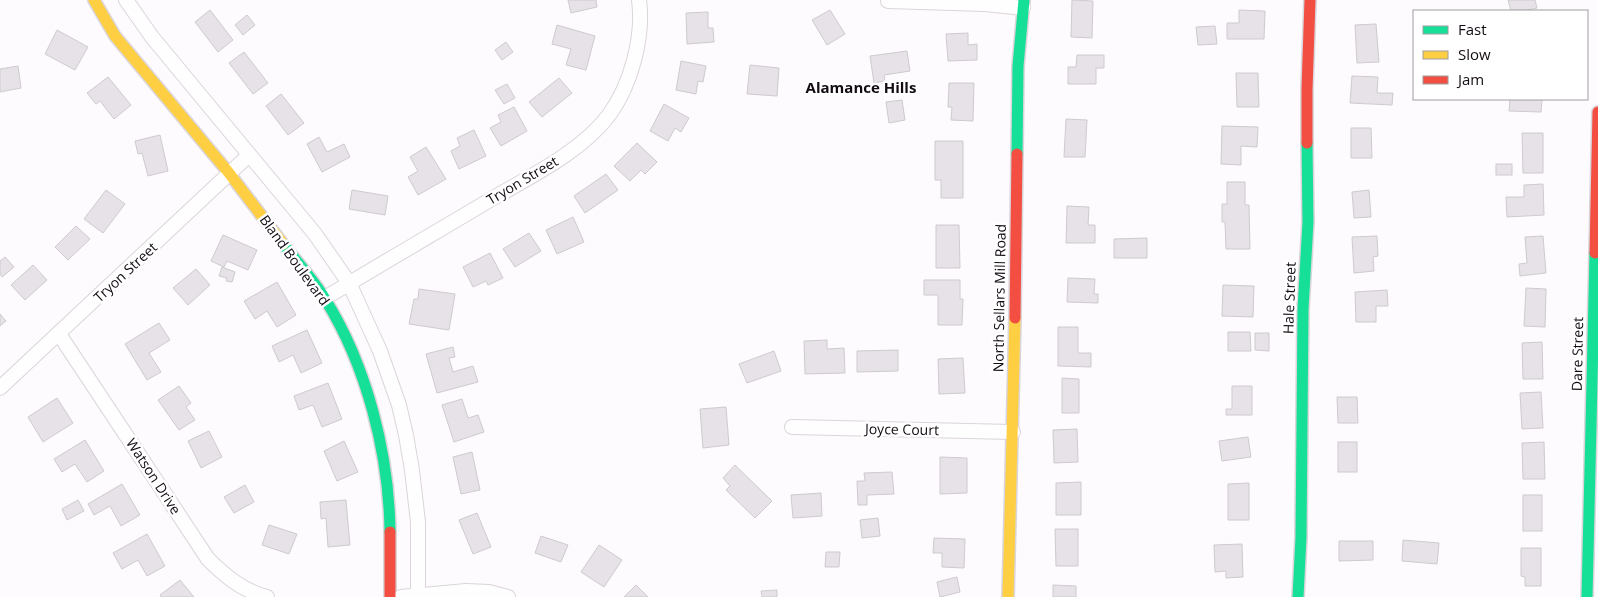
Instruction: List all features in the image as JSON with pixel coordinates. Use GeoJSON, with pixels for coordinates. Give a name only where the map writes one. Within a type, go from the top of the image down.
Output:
{"type":"FeatureCollection","features":[{"type":"Feature","properties":{"kind":"street","name":"Bland Boulevard"},"geometry":{"type":"LineString","coordinates":[[94,0],[102,15],[128,52],[230,173],[324,298],[355,358],[371,403],[379,434],[387,481],[390,512],[390,597]]}},
{"type":"Feature","properties":{"kind":"street","name":"Bland Boulevard"},"geometry":{"type":"LineString","coordinates":[[126,0],[152,38],[315,234],[349,283],[380,351],[399,405],[406,435],[418,522],[418,596]]}},
{"type":"Feature","properties":{"kind":"street","name":"Tryon Street"},"geometry":{"type":"LineString","coordinates":[[324,298],[544,168],[586,140],[609,115],[629,79],[639,39],[639,0]]}},
{"type":"Feature","properties":{"kind":"street","name":"Hale Street"},"geometry":{"type":"LineString","coordinates":[[1298,597],[1301,537],[1303,308],[1308,222],[1306,154],[1310,0]]}},
{"type":"Feature","properties":{"kind":"street"},"geometry":{"type":"LineString","coordinates":[[888,2],[1024,4]]}},
{"type":"Feature","properties":{"kind":"street","name":"North Sellars Mill Road"},"geometry":{"type":"LineString","coordinates":[[1008,597],[1018,66],[1024,4]]}},
{"type":"Feature","properties":{"kind":"street","name":"Dare Street"},"geometry":{"type":"LineString","coordinates":[[1588,597],[1598,112]]}},
{"type":"Feature","properties":{"kind":"street","name":"Tryon Street"},"geometry":{"type":"LineString","coordinates":[[0,388],[249,155]]}},
{"type":"Feature","properties":{"kind":"street","name":"Watson Drive"},"geometry":{"type":"LineString","coordinates":[[59,334],[208,559],[239,585],[267,597]]}},
{"type":"Feature","properties":{"kind":"street","name":"Joyce Court"},"geometry":{"type":"LineString","coordinates":[[792,427],[1012,432]]}},
{"type":"Feature","properties":{"kind":"street"},"geometry":{"type":"LineString","coordinates":[[401,597],[481,592],[508,597]]}},
{"type":"Feature","properties":{"kind":"building"},"geometry":{"type":"Polygon","coordinates":[[[568,0],[596,0],[597,7],[571,13],[568,0]]]}},
{"type":"Feature","properties":{"kind":"building"},"geometry":{"type":"Polygon","coordinates":[[[1072,0],[1093,1],[1092,38],[1071,37],[1072,0]]]}},
{"type":"Feature","properties":{"kind":"building"},"geometry":{"type":"Polygon","coordinates":[[[1508,0],[1535,0],[1537,8],[1527,10],[1511,10],[1508,0]]]}},
{"type":"Feature","properties":{"kind":"building"},"geometry":{"type":"Polygon","coordinates":[[[210,10],[233,40],[218,52],[195,22],[210,10]]]}},
{"type":"Feature","properties":{"kind":"building"},"geometry":{"type":"Polygon","coordinates":[[[830,10],[845,34],[827,45],[812,20],[830,10]]]}},
{"type":"Feature","properties":{"kind":"building"},"geometry":{"type":"Polygon","coordinates":[[[1239,10],[1265,11],[1264,39],[1227,39],[1227,23],[1239,23],[1239,10]]]}},
{"type":"Feature","properties":{"kind":"building"},"geometry":{"type":"Polygon","coordinates":[[[708,12],[708,28],[713,28],[714,42],[687,44],[686,13],[708,12]]]}},
{"type":"Feature","properties":{"kind":"building"},"geometry":{"type":"Polygon","coordinates":[[[247,15],[255,25],[243,35],[235,25],[247,15]]]}},
{"type":"Feature","properties":{"kind":"building"},"geometry":{"type":"Polygon","coordinates":[[[1376,24],[1379,62],[1357,63],[1355,25],[1376,24]]]}},
{"type":"Feature","properties":{"kind":"building"},"geometry":{"type":"Polygon","coordinates":[[[557,25],[595,36],[586,70],[566,65],[571,49],[552,44],[557,25]]]}},
{"type":"Feature","properties":{"kind":"building"},"geometry":{"type":"Polygon","coordinates":[[[1215,26],[1217,44],[1198,45],[1196,27],[1215,26]]]}},
{"type":"Feature","properties":{"kind":"building"},"geometry":{"type":"Polygon","coordinates":[[[57,30],[88,47],[75,70],[45,54],[57,30]]]}},
{"type":"Feature","properties":{"kind":"building"},"geometry":{"type":"Polygon","coordinates":[[[968,33],[968,45],[977,44],[977,60],[948,61],[946,34],[968,33]]]}},
{"type":"Feature","properties":{"kind":"building"},"geometry":{"type":"Polygon","coordinates":[[[506,42],[513,52],[502,60],[495,50],[506,42]]]}},
{"type":"Feature","properties":{"kind":"building"},"geometry":{"type":"Polygon","coordinates":[[[907,51],[910,71],[884,75],[885,81],[874,83],[870,56],[907,51]]]}},
{"type":"Feature","properties":{"kind":"building"},"geometry":{"type":"Polygon","coordinates":[[[244,52],[268,83],[253,94],[229,63],[244,52]]]}},
{"type":"Feature","properties":{"kind":"building"},"geometry":{"type":"Polygon","coordinates":[[[1077,55],[1104,55],[1104,68],[1096,68],[1096,84],[1068,84],[1068,67],[1076,67],[1077,55]]]}},
{"type":"Feature","properties":{"kind":"building"},"geometry":{"type":"Polygon","coordinates":[[[681,61],[706,66],[703,82],[698,81],[696,94],[676,90],[681,61]]]}},
{"type":"Feature","properties":{"kind":"building"},"geometry":{"type":"Polygon","coordinates":[[[750,65],[779,68],[777,96],[747,94],[750,65]]]}},
{"type":"Feature","properties":{"kind":"building"},"geometry":{"type":"Polygon","coordinates":[[[18,66],[21,88],[0,92],[0,69],[18,66]]]}},
{"type":"Feature","properties":{"kind":"building"},"geometry":{"type":"Polygon","coordinates":[[[1236,73],[1258,73],[1259,107],[1237,107],[1236,73]]]}},
{"type":"Feature","properties":{"kind":"building"},"geometry":{"type":"Polygon","coordinates":[[[1352,76],[1378,77],[1377,93],[1393,93],[1392,105],[1350,103],[1352,76]]]}},
{"type":"Feature","properties":{"kind":"building"},"geometry":{"type":"Polygon","coordinates":[[[108,77],[131,105],[114,119],[100,101],[96,104],[87,93],[108,77]]]}},
{"type":"Feature","properties":{"kind":"building"},"geometry":{"type":"Polygon","coordinates":[[[559,78],[572,93],[542,117],[529,102],[559,78]]]}},
{"type":"Feature","properties":{"kind":"building"},"geometry":{"type":"Polygon","coordinates":[[[949,83],[974,83],[973,121],[951,120],[952,107],[948,107],[949,83]]]}},
{"type":"Feature","properties":{"kind":"building"},"geometry":{"type":"Polygon","coordinates":[[[507,84],[515,98],[504,104],[495,90],[507,84]]]}},
{"type":"Feature","properties":{"kind":"building"},"geometry":{"type":"Polygon","coordinates":[[[281,94],[304,123],[288,135],[266,106],[281,94]]]}},
{"type":"Feature","properties":{"kind":"building"},"geometry":{"type":"Polygon","coordinates":[[[902,100],[905,120],[889,123],[886,102],[902,100]]]}},
{"type":"Feature","properties":{"kind":"building"},"geometry":{"type":"Polygon","coordinates":[[[1510,100],[1542,100],[1541,112],[1509,111],[1510,100]]]}},
{"type":"Feature","properties":{"kind":"building"},"geometry":{"type":"Polygon","coordinates":[[[664,104],[689,118],[681,132],[675,128],[668,141],[650,131],[664,104]]]}},
{"type":"Feature","properties":{"kind":"building"},"geometry":{"type":"Polygon","coordinates":[[[514,107],[527,131],[501,146],[490,128],[501,122],[498,115],[514,107]]]}},
{"type":"Feature","properties":{"kind":"building"},"geometry":{"type":"Polygon","coordinates":[[[1066,119],[1087,120],[1085,157],[1064,157],[1066,119]]]}},
{"type":"Feature","properties":{"kind":"building"},"geometry":{"type":"Polygon","coordinates":[[[1222,126],[1258,127],[1257,147],[1241,146],[1241,165],[1221,164],[1222,126]]]}},
{"type":"Feature","properties":{"kind":"building"},"geometry":{"type":"Polygon","coordinates":[[[1351,128],[1371,128],[1372,158],[1351,158],[1351,128]]]}},
{"type":"Feature","properties":{"kind":"building"},"geometry":{"type":"Polygon","coordinates":[[[474,130],[486,156],[459,169],[451,151],[460,146],[457,138],[474,130]]]}},
{"type":"Feature","properties":{"kind":"building"},"geometry":{"type":"Polygon","coordinates":[[[1522,133],[1543,133],[1543,173],[1523,173],[1522,133]]]}},
{"type":"Feature","properties":{"kind":"building"},"geometry":{"type":"Polygon","coordinates":[[[160,135],[168,171],[148,176],[142,153],[138,154],[135,141],[160,135]]]}},
{"type":"Feature","properties":{"kind":"building"},"geometry":{"type":"Polygon","coordinates":[[[319,137],[327,152],[344,144],[350,157],[322,172],[307,144],[319,137]]]}},
{"type":"Feature","properties":{"kind":"building"},"geometry":{"type":"Polygon","coordinates":[[[935,141],[963,141],[963,198],[941,198],[941,180],[935,180],[935,141]]]}},
{"type":"Feature","properties":{"kind":"building"},"geometry":{"type":"Polygon","coordinates":[[[637,143],[657,162],[645,174],[641,170],[630,181],[614,166],[637,143]]]}},
{"type":"Feature","properties":{"kind":"building"},"geometry":{"type":"Polygon","coordinates":[[[426,147],[446,179],[418,195],[408,177],[418,171],[410,157],[426,147]]]}},
{"type":"Feature","properties":{"kind":"building"},"geometry":{"type":"Polygon","coordinates":[[[1496,164],[1512,164],[1512,175],[1496,175],[1496,164]]]}},
{"type":"Feature","properties":{"kind":"building"},"geometry":{"type":"Polygon","coordinates":[[[606,174],[618,190],[585,213],[574,196],[606,174]]]}},
{"type":"Feature","properties":{"kind":"building"},"geometry":{"type":"Polygon","coordinates":[[[1227,182],[1245,182],[1245,205],[1249,205],[1250,249],[1226,249],[1225,222],[1222,222],[1222,204],[1227,204],[1227,182]]]}},
{"type":"Feature","properties":{"kind":"building"},"geometry":{"type":"Polygon","coordinates":[[[1543,184],[1544,215],[1507,217],[1506,197],[1524,197],[1524,185],[1543,184]]]}},
{"type":"Feature","properties":{"kind":"building"},"geometry":{"type":"Polygon","coordinates":[[[106,190],[125,204],[103,233],[84,219],[106,190]]]}},
{"type":"Feature","properties":{"kind":"building"},"geometry":{"type":"Polygon","coordinates":[[[352,190],[388,196],[385,215],[349,209],[352,190]]]}},
{"type":"Feature","properties":{"kind":"building"},"geometry":{"type":"Polygon","coordinates":[[[1369,190],[1371,217],[1354,218],[1352,192],[1369,190]]]}},
{"type":"Feature","properties":{"kind":"building"},"geometry":{"type":"Polygon","coordinates":[[[1067,206],[1089,207],[1088,225],[1095,225],[1095,243],[1066,243],[1067,206]]]}},
{"type":"Feature","properties":{"kind":"building"},"geometry":{"type":"Polygon","coordinates":[[[573,217],[584,242],[557,254],[546,230],[573,217]]]}},
{"type":"Feature","properties":{"kind":"building"},"geometry":{"type":"Polygon","coordinates":[[[936,225],[959,225],[960,268],[936,268],[936,225]]]}},
{"type":"Feature","properties":{"kind":"building"},"geometry":{"type":"Polygon","coordinates":[[[76,226],[90,239],[68,260],[55,247],[76,226]]]}},
{"type":"Feature","properties":{"kind":"building"},"geometry":{"type":"Polygon","coordinates":[[[529,233],[541,251],[515,267],[503,249],[529,233]]]}},
{"type":"Feature","properties":{"kind":"building"},"geometry":{"type":"Polygon","coordinates":[[[223,235],[257,250],[248,270],[227,261],[224,267],[211,261],[223,235]]]}},
{"type":"Feature","properties":{"kind":"building"},"geometry":{"type":"Polygon","coordinates":[[[1377,236],[1378,256],[1373,257],[1374,271],[1354,273],[1352,237],[1377,236]]]}},
{"type":"Feature","properties":{"kind":"building"},"geometry":{"type":"Polygon","coordinates":[[[1543,236],[1546,273],[1520,276],[1519,264],[1527,263],[1525,237],[1543,236]]]}},
{"type":"Feature","properties":{"kind":"building"},"geometry":{"type":"Polygon","coordinates":[[[1147,238],[1147,258],[1114,258],[1114,239],[1147,238]]]}},
{"type":"Feature","properties":{"kind":"building"},"geometry":{"type":"Polygon","coordinates":[[[490,253],[503,278],[488,285],[486,281],[473,287],[463,267],[490,253]]]}},
{"type":"Feature","properties":{"kind":"building"},"geometry":{"type":"Polygon","coordinates":[[[5,257],[14,267],[2,277],[0,274],[0,261],[5,257]]]}},
{"type":"Feature","properties":{"kind":"building"},"geometry":{"type":"Polygon","coordinates":[[[33,265],[47,280],[25,300],[11,285],[33,265]]]}},
{"type":"Feature","properties":{"kind":"building"},"geometry":{"type":"Polygon","coordinates":[[[222,267],[235,272],[232,282],[226,281],[227,278],[219,276],[222,267]]]}},
{"type":"Feature","properties":{"kind":"building"},"geometry":{"type":"Polygon","coordinates":[[[196,269],[210,285],[188,305],[173,288],[196,269]]]}},
{"type":"Feature","properties":{"kind":"building"},"geometry":{"type":"Polygon","coordinates":[[[1068,278],[1095,279],[1094,294],[1098,294],[1098,303],[1067,302],[1068,278]]]}},
{"type":"Feature","properties":{"kind":"building"},"geometry":{"type":"Polygon","coordinates":[[[924,280],[960,280],[960,299],[963,299],[962,325],[938,325],[938,295],[924,295],[924,280]]]}},
{"type":"Feature","properties":{"kind":"building"},"geometry":{"type":"Polygon","coordinates":[[[277,282],[296,315],[277,327],[267,311],[255,319],[244,301],[277,282]]]}},
{"type":"Feature","properties":{"kind":"building"},"geometry":{"type":"Polygon","coordinates":[[[1223,285],[1254,286],[1253,317],[1222,316],[1223,285]]]}},
{"type":"Feature","properties":{"kind":"building"},"geometry":{"type":"Polygon","coordinates":[[[1526,288],[1546,289],[1545,327],[1524,326],[1526,288]]]}},
{"type":"Feature","properties":{"kind":"building"},"geometry":{"type":"Polygon","coordinates":[[[419,289],[455,294],[449,330],[409,324],[414,299],[418,299],[419,289]]]}},
{"type":"Feature","properties":{"kind":"building"},"geometry":{"type":"Polygon","coordinates":[[[1387,290],[1388,306],[1376,306],[1376,322],[1356,322],[1355,292],[1387,290]]]}},
{"type":"Feature","properties":{"kind":"building"},"geometry":{"type":"Polygon","coordinates":[[[0,314],[6,321],[0,326],[0,314]]]}},
{"type":"Feature","properties":{"kind":"building"},"geometry":{"type":"Polygon","coordinates":[[[159,323],[170,340],[149,353],[161,372],[147,380],[125,344],[159,323]]]}},
{"type":"Feature","properties":{"kind":"building"},"geometry":{"type":"Polygon","coordinates":[[[1058,327],[1078,327],[1078,353],[1091,353],[1091,367],[1058,366],[1058,327]]]}},
{"type":"Feature","properties":{"kind":"building"},"geometry":{"type":"Polygon","coordinates":[[[307,330],[322,363],[301,373],[293,355],[279,362],[272,346],[307,330]]]}},
{"type":"Feature","properties":{"kind":"building"},"geometry":{"type":"Polygon","coordinates":[[[1228,332],[1250,332],[1251,351],[1228,351],[1228,332]]]}},
{"type":"Feature","properties":{"kind":"building"},"geometry":{"type":"Polygon","coordinates":[[[1255,333],[1269,333],[1269,351],[1255,350],[1255,333]]]}},
{"type":"Feature","properties":{"kind":"building"},"geometry":{"type":"Polygon","coordinates":[[[827,340],[827,349],[844,348],[845,373],[805,374],[804,341],[827,340]]]}},
{"type":"Feature","properties":{"kind":"building"},"geometry":{"type":"Polygon","coordinates":[[[1542,342],[1543,379],[1523,379],[1522,343],[1542,342]]]}},
{"type":"Feature","properties":{"kind":"building"},"geometry":{"type":"Polygon","coordinates":[[[453,347],[455,357],[449,358],[453,372],[473,366],[478,382],[437,393],[426,354],[453,347]]]}},
{"type":"Feature","properties":{"kind":"building"},"geometry":{"type":"Polygon","coordinates":[[[898,350],[898,371],[857,372],[857,351],[898,350]]]}},
{"type":"Feature","properties":{"kind":"building"},"geometry":{"type":"Polygon","coordinates":[[[774,351],[781,371],[747,383],[739,364],[774,351]]]}},
{"type":"Feature","properties":{"kind":"building"},"geometry":{"type":"Polygon","coordinates":[[[963,358],[965,393],[939,394],[938,359],[963,358]]]}},
{"type":"Feature","properties":{"kind":"building"},"geometry":{"type":"Polygon","coordinates":[[[1062,378],[1079,379],[1079,413],[1062,413],[1062,378]]]}},
{"type":"Feature","properties":{"kind":"building"},"geometry":{"type":"Polygon","coordinates":[[[328,383],[342,419],[322,427],[313,405],[299,410],[294,396],[328,383]]]}},
{"type":"Feature","properties":{"kind":"building"},"geometry":{"type":"Polygon","coordinates":[[[179,386],[191,403],[186,407],[195,420],[179,430],[158,400],[179,386]]]}},
{"type":"Feature","properties":{"kind":"building"},"geometry":{"type":"Polygon","coordinates":[[[1232,386],[1252,386],[1252,415],[1226,415],[1226,409],[1232,409],[1232,386]]]}},
{"type":"Feature","properties":{"kind":"building"},"geometry":{"type":"Polygon","coordinates":[[[1541,392],[1543,428],[1522,429],[1520,393],[1541,392]]]}},
{"type":"Feature","properties":{"kind":"building"},"geometry":{"type":"Polygon","coordinates":[[[1337,397],[1357,397],[1358,423],[1338,423],[1337,397]]]}},
{"type":"Feature","properties":{"kind":"building"},"geometry":{"type":"Polygon","coordinates":[[[57,398],[73,423],[43,442],[28,417],[57,398]]]}},
{"type":"Feature","properties":{"kind":"building"},"geometry":{"type":"Polygon","coordinates":[[[462,399],[468,418],[478,415],[484,432],[454,442],[442,405],[462,399]]]}},
{"type":"Feature","properties":{"kind":"building"},"geometry":{"type":"Polygon","coordinates":[[[726,407],[729,445],[703,448],[700,409],[726,407]]]}},
{"type":"Feature","properties":{"kind":"building"},"geometry":{"type":"Polygon","coordinates":[[[1077,429],[1078,462],[1054,463],[1053,430],[1077,429]]]}},
{"type":"Feature","properties":{"kind":"building"},"geometry":{"type":"Polygon","coordinates":[[[209,431],[222,457],[201,468],[188,441],[209,431]]]}},
{"type":"Feature","properties":{"kind":"building"},"geometry":{"type":"Polygon","coordinates":[[[1248,437],[1251,457],[1222,461],[1219,441],[1248,437]]]}},
{"type":"Feature","properties":{"kind":"building"},"geometry":{"type":"Polygon","coordinates":[[[85,440],[104,471],[87,482],[75,464],[62,472],[54,459],[85,440]]]}},
{"type":"Feature","properties":{"kind":"building"},"geometry":{"type":"Polygon","coordinates":[[[344,441],[358,472],[337,481],[324,451],[344,441]]]}},
{"type":"Feature","properties":{"kind":"building"},"geometry":{"type":"Polygon","coordinates":[[[1338,442],[1357,442],[1357,472],[1338,472],[1338,442]]]}},
{"type":"Feature","properties":{"kind":"building"},"geometry":{"type":"Polygon","coordinates":[[[1544,442],[1545,479],[1523,479],[1522,443],[1544,442]]]}},
{"type":"Feature","properties":{"kind":"building"},"geometry":{"type":"Polygon","coordinates":[[[472,452],[480,490],[461,494],[453,457],[472,452]]]}},
{"type":"Feature","properties":{"kind":"building"},"geometry":{"type":"Polygon","coordinates":[[[940,457],[967,458],[967,493],[940,494],[940,457]]]}},
{"type":"Feature","properties":{"kind":"building"},"geometry":{"type":"Polygon","coordinates":[[[735,465],[772,501],[755,518],[726,490],[730,486],[723,478],[735,465]]]}},
{"type":"Feature","properties":{"kind":"building"},"geometry":{"type":"Polygon","coordinates":[[[892,472],[894,494],[867,495],[867,505],[858,505],[857,481],[865,481],[864,473],[892,472]]]}},
{"type":"Feature","properties":{"kind":"building"},"geometry":{"type":"Polygon","coordinates":[[[1081,482],[1081,515],[1056,515],[1056,483],[1081,482]]]}},
{"type":"Feature","properties":{"kind":"building"},"geometry":{"type":"Polygon","coordinates":[[[1249,483],[1249,520],[1228,520],[1228,484],[1249,483]]]}},
{"type":"Feature","properties":{"kind":"building"},"geometry":{"type":"Polygon","coordinates":[[[122,484],[140,515],[121,526],[110,506],[94,515],[88,504],[122,484]]]}},
{"type":"Feature","properties":{"kind":"building"},"geometry":{"type":"Polygon","coordinates":[[[245,485],[254,502],[234,513],[224,497],[245,485]]]}},
{"type":"Feature","properties":{"kind":"building"},"geometry":{"type":"Polygon","coordinates":[[[821,493],[822,516],[793,518],[791,495],[821,493]]]}},
{"type":"Feature","properties":{"kind":"building"},"geometry":{"type":"Polygon","coordinates":[[[1523,495],[1542,495],[1542,531],[1523,531],[1523,495]]]}},
{"type":"Feature","properties":{"kind":"building"},"geometry":{"type":"Polygon","coordinates":[[[78,500],[84,511],[67,520],[62,509],[78,500]]]}},
{"type":"Feature","properties":{"kind":"building"},"geometry":{"type":"Polygon","coordinates":[[[346,500],[350,545],[328,547],[326,518],[321,519],[320,502],[346,500]]]}},
{"type":"Feature","properties":{"kind":"building"},"geometry":{"type":"Polygon","coordinates":[[[477,513],[491,547],[473,554],[459,520],[477,513]]]}},
{"type":"Feature","properties":{"kind":"building"},"geometry":{"type":"Polygon","coordinates":[[[878,518],[880,536],[862,538],[860,520],[878,518]]]}},
{"type":"Feature","properties":{"kind":"building"},"geometry":{"type":"Polygon","coordinates":[[[269,525],[297,534],[289,554],[262,545],[269,525]]]}},
{"type":"Feature","properties":{"kind":"building"},"geometry":{"type":"Polygon","coordinates":[[[1055,529],[1078,529],[1078,566],[1056,566],[1055,529]]]}},
{"type":"Feature","properties":{"kind":"building"},"geometry":{"type":"Polygon","coordinates":[[[147,534],[165,566],[147,576],[138,560],[122,569],[113,553],[147,534]]]}},
{"type":"Feature","properties":{"kind":"building"},"geometry":{"type":"Polygon","coordinates":[[[541,536],[568,545],[561,562],[535,553],[541,536]]]}},
{"type":"Feature","properties":{"kind":"building"},"geometry":{"type":"Polygon","coordinates":[[[934,538],[965,539],[964,568],[942,567],[942,553],[933,553],[934,538]]]}},
{"type":"Feature","properties":{"kind":"building"},"geometry":{"type":"Polygon","coordinates":[[[1403,540],[1439,543],[1437,564],[1402,561],[1403,540]]]}},
{"type":"Feature","properties":{"kind":"building"},"geometry":{"type":"Polygon","coordinates":[[[1339,541],[1373,541],[1373,560],[1339,561],[1339,541]]]}},
{"type":"Feature","properties":{"kind":"building"},"geometry":{"type":"Polygon","coordinates":[[[1242,544],[1243,577],[1226,578],[1226,571],[1215,572],[1214,545],[1242,544]]]}},
{"type":"Feature","properties":{"kind":"building"},"geometry":{"type":"Polygon","coordinates":[[[599,545],[622,560],[604,587],[581,572],[599,545]]]}},
{"type":"Feature","properties":{"kind":"building"},"geometry":{"type":"Polygon","coordinates":[[[1521,548],[1541,548],[1541,586],[1525,586],[1525,577],[1521,576],[1521,548]]]}},
{"type":"Feature","properties":{"kind":"building"},"geometry":{"type":"Polygon","coordinates":[[[826,552],[840,552],[839,567],[825,567],[826,552]]]}},
{"type":"Feature","properties":{"kind":"building"},"geometry":{"type":"Polygon","coordinates":[[[957,577],[960,592],[940,597],[937,582],[957,577]]]}},
{"type":"Feature","properties":{"kind":"building"},"geometry":{"type":"Polygon","coordinates":[[[180,580],[194,597],[161,597],[160,595],[180,580]]]}},
{"type":"Feature","properties":{"kind":"building"},"geometry":{"type":"Polygon","coordinates":[[[636,585],[648,597],[624,597],[636,585]]]}},
{"type":"Feature","properties":{"kind":"building"},"geometry":{"type":"Polygon","coordinates":[[[1053,585],[1076,586],[1076,597],[1053,597],[1053,585]]]}},
{"type":"Feature","properties":{"kind":"building"},"geometry":{"type":"Polygon","coordinates":[[[777,590],[777,597],[762,597],[761,591],[777,590]]]}},
{"type":"Feature","properties":{"kind":"traffic: fast"},"geometry":{"type":"LineString","coordinates":[[1017,154],[1018,66],[1024,0]]}},
{"type":"Feature","properties":{"kind":"traffic: fast"},"geometry":{"type":"LineString","coordinates":[[1298,597],[1301,537],[1303,309],[1308,222],[1307,143]]}},
{"type":"Feature","properties":{"kind":"traffic: fast"},"geometry":{"type":"LineString","coordinates":[[283,244],[325,299],[340,325],[364,382],[380,442],[389,502],[390,532]]}},
{"type":"Feature","properties":{"kind":"traffic: fast"},"geometry":{"type":"LineString","coordinates":[[1587,597],[1595,253]]}},
{"type":"Feature","properties":{"kind":"traffic: slow"},"geometry":{"type":"LineString","coordinates":[[94,0],[115,36],[229,173],[283,244]]}},
{"type":"Feature","properties":{"kind":"traffic: slow"},"geometry":{"type":"LineString","coordinates":[[1008,597],[1015,318]]}},
{"type":"Feature","properties":{"kind":"traffic: jam"},"geometry":{"type":"LineString","coordinates":[[1307,143],[1310,0]]}},
{"type":"Feature","properties":{"kind":"traffic: jam"},"geometry":{"type":"LineString","coordinates":[[1595,253],[1598,112]]}},
{"type":"Feature","properties":{"kind":"traffic: jam"},"geometry":{"type":"LineString","coordinates":[[1015,318],[1017,154]]}},
{"type":"Feature","properties":{"kind":"traffic: jam"},"geometry":{"type":"LineString","coordinates":[[390,532],[390,597]]}},
{"type":"Feature","properties":{"kind":"district","name":"Alamance Hills"},"geometry":{"type":"Point","coordinates":[861,87]}}]}
